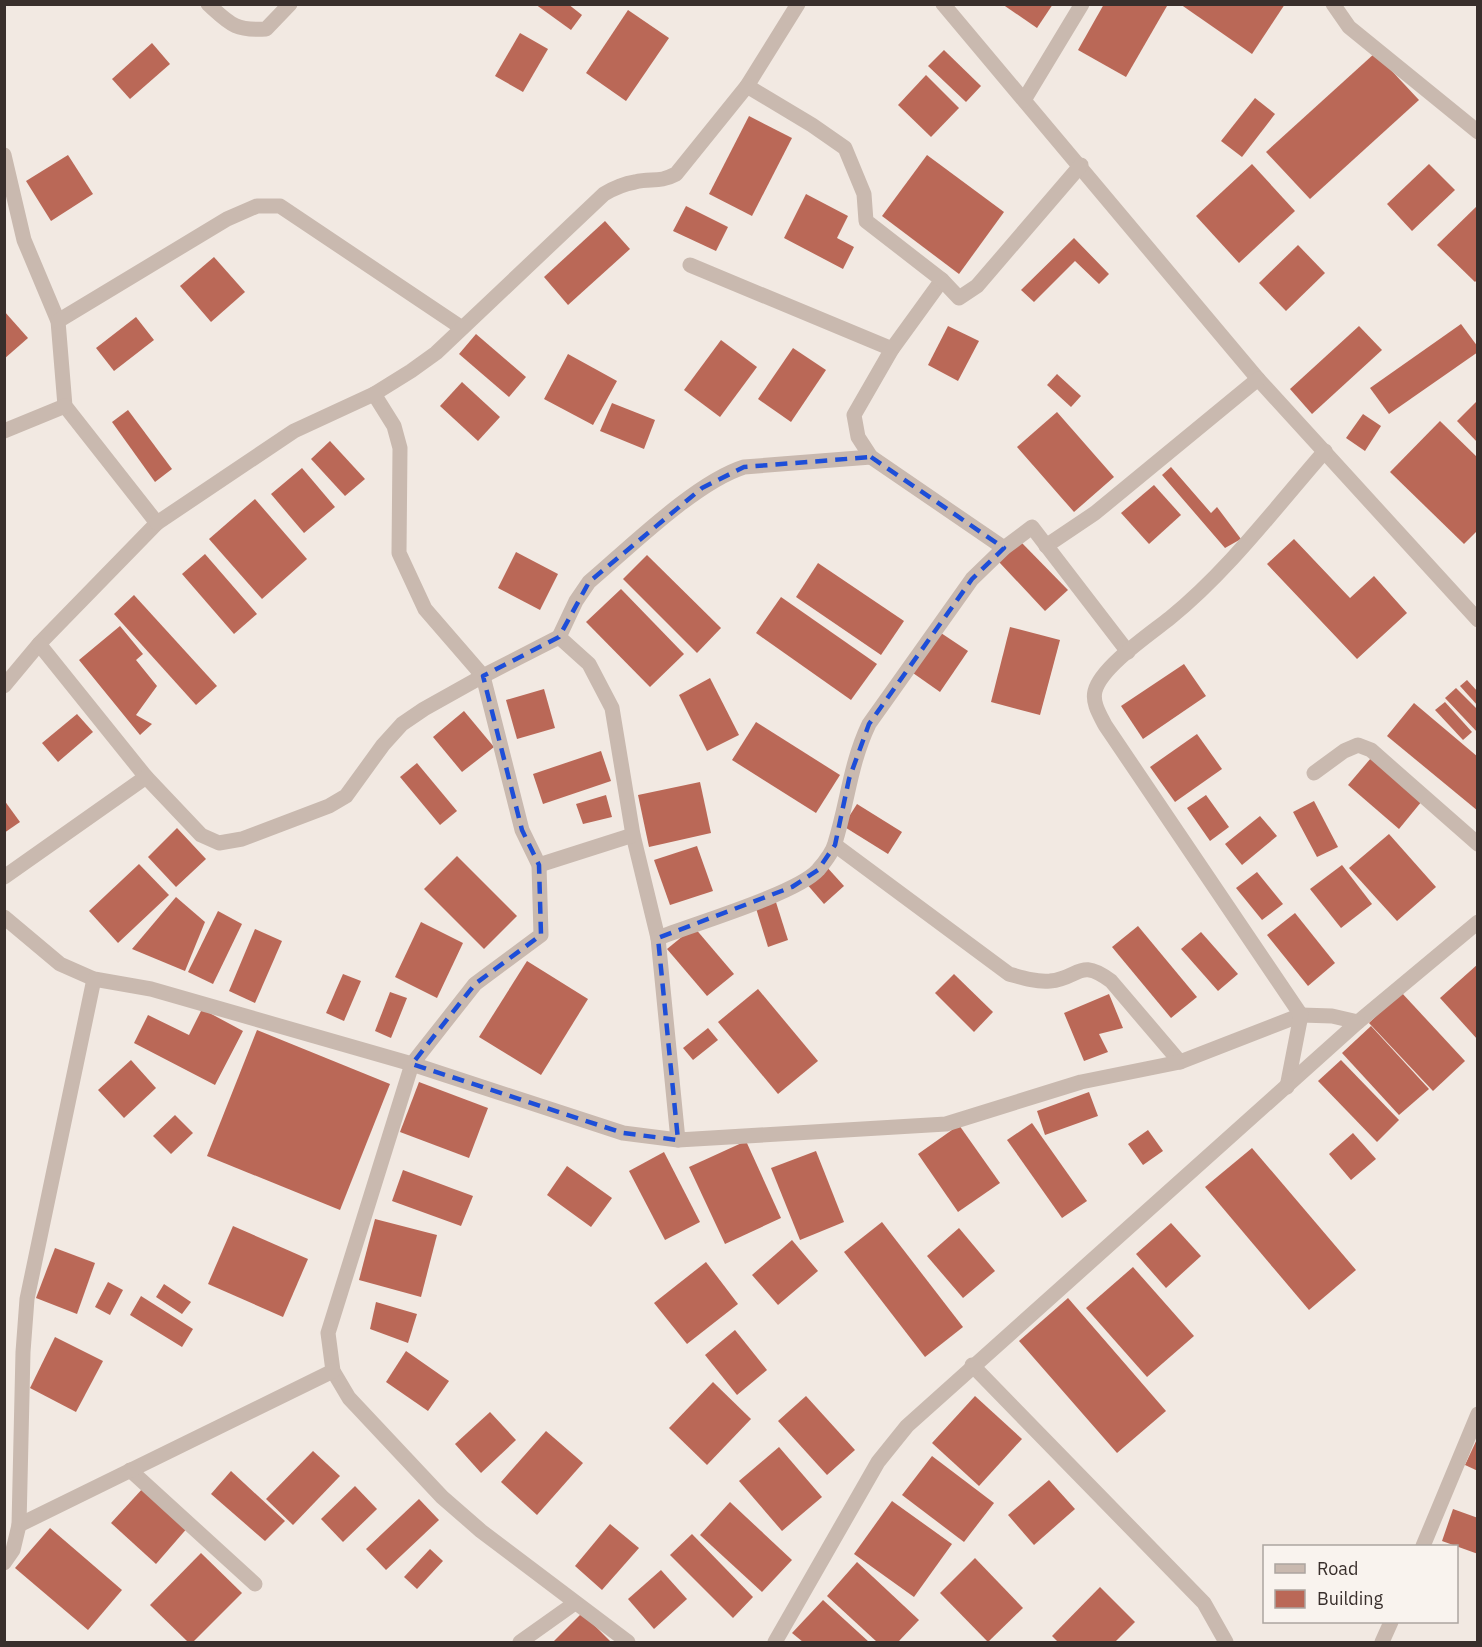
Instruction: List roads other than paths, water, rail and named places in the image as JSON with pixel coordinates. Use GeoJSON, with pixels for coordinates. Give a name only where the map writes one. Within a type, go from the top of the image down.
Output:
{"type":"FeatureCollection","features":[{"type":"Feature","properties":{"kind":"street"},"geometry":{"type":"LineString","coordinates":[[208,4],[228,22],[245,31],[266,29],[290,4]]}},
{"type":"Feature","properties":{"kind":"street"},"geometry":{"type":"LineString","coordinates":[[4,686],[39,644],[157,524],[294,431],[374,394],[420,365],[604,194],[621,185],[638,181],[662,181],[676,174],[747,86],[798,4]]}},
{"type":"Feature","properties":{"kind":"street"},"geometry":{"type":"LineString","coordinates":[[944,4],[1258,379],[1478,620]]}},
{"type":"Feature","properties":{"kind":"street"},"geometry":{"type":"LineString","coordinates":[[1024,100],[1082,4]]}},
{"type":"Feature","properties":{"kind":"street"},"geometry":{"type":"LineString","coordinates":[[1333,4],[1349,27],[1478,132]]}},
{"type":"Feature","properties":{"kind":"street"},"geometry":{"type":"LineString","coordinates":[[747,86],[845,148],[864,194],[866,221],[942,280],[959,298],[977,286],[1081,165]]}},
{"type":"Feature","properties":{"kind":"street"},"geometry":{"type":"LineString","coordinates":[[5,158],[24,240],[58,321],[65,406],[157,524]]}},
{"type":"Feature","properties":{"kind":"street"},"geometry":{"type":"LineString","coordinates":[[58,321],[227,219],[257,206],[280,206],[462,328]]}},
{"type":"Feature","properties":{"kind":"street"},"geometry":{"type":"LineString","coordinates":[[690,265],[892,349]]}},
{"type":"Feature","properties":{"kind":"street"},"geometry":{"type":"LineString","coordinates":[[942,280],[892,349],[854,415],[858,437],[871,457],[1004,548]]}},
{"type":"Feature","properties":{"kind":"street"},"geometry":{"type":"LineString","coordinates":[[1046,546],[1095,513],[1258,379]]}},
{"type":"Feature","properties":{"kind":"street"},"geometry":{"type":"LineString","coordinates":[[374,394],[394,426],[400,448],[399,553],[425,609],[483,676],[522,830],[539,865],[541,935],[475,984],[412,1064],[328,1333],[333,1371],[349,1398],[442,1497],[482,1531],[628,1642]]}},
{"type":"Feature","properties":{"kind":"street"},"geometry":{"type":"LineString","coordinates":[[4,431],[65,406]]}},
{"type":"Feature","properties":{"kind":"street"},"geometry":{"type":"LineString","coordinates":[[1287,1087],[1300,1015],[1096,709],[1094,692],[1101,679],[1128,652],[1215,579],[1325,451]]}},
{"type":"Feature","properties":{"kind":"street"},"geometry":{"type":"LineString","coordinates":[[39,644],[146,777],[201,835],[219,843],[242,839],[329,806],[346,796],[361,779],[382,745],[402,724],[483,676],[559,637],[576,601],[589,582],[702,488],[727,472],[744,467],[871,457]]}},
{"type":"Feature","properties":{"kind":"street"},"geometry":{"type":"LineString","coordinates":[[658,938],[792,888],[818,870],[835,845],[857,749],[869,724],[972,579],[1004,548],[1032,527],[1128,652]]}},
{"type":"Feature","properties":{"kind":"street"},"geometry":{"type":"LineString","coordinates":[[559,637],[589,664],[612,708],[633,835],[658,938],[678,1140]]}},
{"type":"Feature","properties":{"kind":"street"},"geometry":{"type":"LineString","coordinates":[[1314,773],[1344,751],[1358,745],[1371,750],[1478,844]]}},
{"type":"Feature","properties":{"kind":"street"},"geometry":{"type":"LineString","coordinates":[[4,877],[146,777]]}},
{"type":"Feature","properties":{"kind":"street"},"geometry":{"type":"LineString","coordinates":[[539,865],[633,835]]}},
{"type":"Feature","properties":{"kind":"street"},"geometry":{"type":"LineString","coordinates":[[835,845],[1009,974],[1028,980],[1053,981],[1083,969],[1096,970],[1111,981],[1180,1062]]}},
{"type":"Feature","properties":{"kind":"street"},"geometry":{"type":"LineString","coordinates":[[4,917],[60,964],[94,979],[151,989],[412,1064],[622,1133],[678,1140],[946,1124],[1081,1082],[1180,1062],[1300,1015],[1332,1016],[1358,1022]]}},
{"type":"Feature","properties":{"kind":"street"},"geometry":{"type":"LineString","coordinates":[[775,1642],[878,1462],[907,1426],[972,1365],[1358,1022],[1478,922]]}},
{"type":"Feature","properties":{"kind":"street"},"geometry":{"type":"LineString","coordinates":[[4,1563],[13,1550],[19,1525],[22,1352],[27,1299],[94,979]]}},
{"type":"Feature","properties":{"kind":"street"},"geometry":{"type":"LineString","coordinates":[[972,1365],[1204,1603],[1226,1642]]}},
{"type":"Feature","properties":{"kind":"street"},"geometry":{"type":"LineString","coordinates":[[19,1525],[333,1371]]}},
{"type":"Feature","properties":{"kind":"street"},"geometry":{"type":"LineString","coordinates":[[1423,1545],[1478,1414]]}},
{"type":"Feature","properties":{"kind":"street"},"geometry":{"type":"LineString","coordinates":[[130,1470],[255,1584]]}},
{"type":"Feature","properties":{"kind":"street"},"geometry":{"type":"LineString","coordinates":[[520,1642],[575,1603]]}},
{"type":"Feature","properties":{"kind":"street"},"geometry":{"type":"LineString","coordinates":[[1382,1642],[1391,1623]]}}]}
